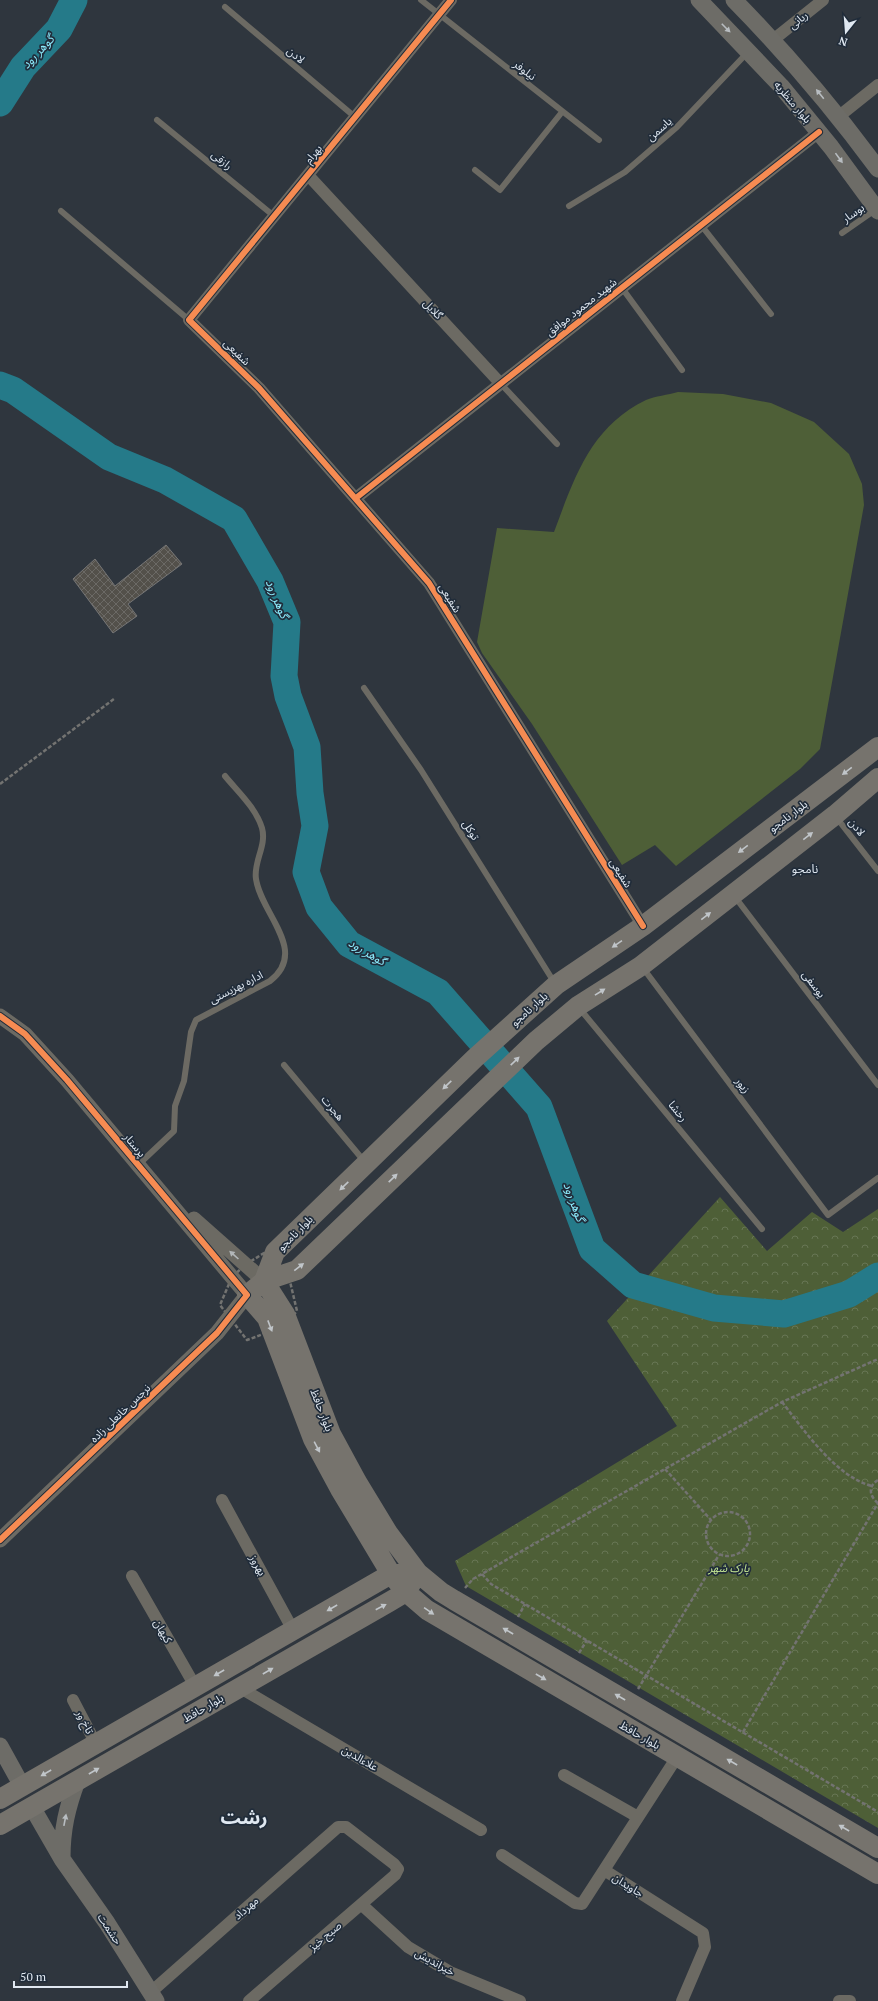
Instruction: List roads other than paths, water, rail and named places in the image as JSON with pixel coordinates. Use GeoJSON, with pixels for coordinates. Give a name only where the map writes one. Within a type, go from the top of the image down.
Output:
{"type":"FeatureCollection","features":[{"type":"Feature","properties":{"kind":"main road","name":"بلوار منظریه"},"geometry":{"type":"LineString","coordinates":[[699,0],[781,86],[819,132],[877,210]]}},
{"type":"Feature","properties":{"kind":"main road"},"geometry":{"type":"LineString","coordinates":[[734,0],[773,40],[838,117],[878,169]]}},
{"type":"Feature","properties":{"kind":"main road","name":"بلوار نامجو"},"geometry":{"type":"LineString","coordinates":[[264,1281],[275,1252],[475,1058],[556,985],[643,926],[878,747]]}},
{"type":"Feature","properties":{"kind":"main road"},"geometry":{"type":"LineString","coordinates":[[247,1294],[264,1281],[297,1270],[536,1041],[578,1006],[641,966],[734,894],[878,778]]}},
{"type":"Feature","properties":{"kind":"main road"},"geometry":{"type":"LineString","coordinates":[[475,1058],[494,1082]]}},
{"type":"Feature","properties":{"kind":"main road","name":"بلوار حافظ"},"geometry":{"type":"LineString","coordinates":[[264,1281],[286,1314],[331,1434],[357,1482],[388,1533],[418,1573],[441,1592],[454,1600],[878,1848]]}},
{"type":"Feature","properties":{"kind":"main road","name":"بلوار حافظ"},"geometry":{"type":"LineString","coordinates":[[247,1294],[267,1318],[313,1439],[340,1489],[391,1574],[406,1592],[427,1610],[878,1874]]}},
{"type":"Feature","properties":{"kind":"main road","name":"بلوار حافظ"},"geometry":{"type":"LineString","coordinates":[[0,1799],[391,1574],[418,1573]]}},
{"type":"Feature","properties":{"kind":"main road","name":"بلوار حافظ"},"geometry":{"type":"LineString","coordinates":[[0,1825],[406,1592],[418,1573]]}},
{"type":"Feature","properties":{"kind":"main road"},"geometry":{"type":"LineString","coordinates":[[0,1746],[32,1807]]}},
{"type":"Feature","properties":{"kind":"main road"},"geometry":{"type":"LineString","coordinates":[[62,1858],[62,1838],[65,1816],[77,1781]]}},
{"type":"Feature","properties":{"kind":"main road","name":"حشمت"},"geometry":{"type":"LineString","coordinates":[[32,1807],[62,1858],[153,1996]]}},
{"type":"Feature","properties":{"kind":"street","name":"بهرام"},"geometry":{"type":"LineString","coordinates":[[189,320],[451,0]]}},
{"type":"Feature","properties":{"kind":"street","name":"ربانی"},"geometry":{"type":"LineString","coordinates":[[773,40],[823,0]]}},
{"type":"Feature","properties":{"kind":"street"},"geometry":{"type":"LineString","coordinates":[[838,117],[878,86]]}},
{"type":"Feature","properties":{"kind":"street","name":"شهید محمود موافق"},"geometry":{"type":"LineString","coordinates":[[356,498],[819,132]]}},
{"type":"Feature","properties":{"kind":"street","name":"گلایل"},"geometry":{"type":"LineString","coordinates":[[308,174],[501,384]]}},
{"type":"Feature","properties":{"kind":"street","name":"شفیعی"},"geometry":{"type":"LineString","coordinates":[[189,320],[259,388],[430,584],[643,926]]}},
{"type":"Feature","properties":{"kind":"street","name":"پرستار"},"geometry":{"type":"LineString","coordinates":[[0,1016],[25,1034],[67,1080],[247,1294]]}},
{"type":"Feature","properties":{"kind":"street","name":"پرستار"},"geometry":{"type":"LineString","coordinates":[[151,1181],[264,1281]]}},
{"type":"Feature","properties":{"kind":"street","name":"نرجس خانعلی زاده"},"geometry":{"type":"LineString","coordinates":[[0,1540],[217,1333],[247,1294]]}},
{"type":"Feature","properties":{"kind":"street","name":"بهروز"},"geometry":{"type":"LineString","coordinates":[[222,1500],[293,1630]]}},
{"type":"Feature","properties":{"kind":"street","name":"کیهان"},"geometry":{"type":"LineString","coordinates":[[132,1576],[195,1686]]}},
{"type":"Feature","properties":{"kind":"street","name":"علاءالدین"},"geometry":{"type":"LineString","coordinates":[[239,1687],[481,1830]]}},
{"type":"Feature","properties":{"kind":"street","name":"تاخ ور"},"geometry":{"type":"LineString","coordinates":[[73,1700],[96,1744]]}},
{"type":"Feature","properties":{"kind":"street","name":"جاویدان"},"geometry":{"type":"LineString","coordinates":[[677,1757],[604,1870],[704,1933],[705,1947],[682,2001]]}},
{"type":"Feature","properties":{"kind":"street"},"geometry":{"type":"LineString","coordinates":[[564,1775],[638,1817]]}},
{"type":"Feature","properties":{"kind":"street","name":"مهرداد"},"geometry":{"type":"LineString","coordinates":[[153,1996],[338,1827],[342,1825],[346,1827],[398,1869]]}},
{"type":"Feature","properties":{"kind":"street"},"geometry":{"type":"LineString","coordinates":[[502,1855],[575,1902],[582,1904],[604,1870]]}},
{"type":"Feature","properties":{"kind":"street","name":"صبح خیز"},"geometry":{"type":"LineString","coordinates":[[249,2001],[362,1905],[395,1875],[398,1869]]}},
{"type":"Feature","properties":{"kind":"street","name":"خیراندیش"},"geometry":{"type":"LineString","coordinates":[[362,1905],[408,1946],[450,1972],[520,2001]]}},
{"type":"Feature","properties":{"kind":"street"},"geometry":{"type":"LineString","coordinates":[[839,2001],[850,2001]]}},
{"type":"Feature","properties":{"kind":"lane","name":"نیلوفر"},"geometry":{"type":"LineString","coordinates":[[421,0],[599,140]]}},
{"type":"Feature","properties":{"kind":"lane","name":"لادن"},"geometry":{"type":"LineString","coordinates":[[225,7],[355,117]]}},
{"type":"Feature","properties":{"kind":"lane","name":"یاسمن"},"geometry":{"type":"LineString","coordinates":[[569,206],[625,172],[677,127],[749,51]]}},
{"type":"Feature","properties":{"kind":"lane"},"geometry":{"type":"LineString","coordinates":[[475,170],[500,190],[562,112]]}},
{"type":"Feature","properties":{"kind":"lane","name":"رازقی"},"geometry":{"type":"LineString","coordinates":[[157,120],[274,216]]}},
{"type":"Feature","properties":{"kind":"lane","name":"بوسار"},"geometry":{"type":"LineString","coordinates":[[842,233],[877,210]]}},
{"type":"Feature","properties":{"kind":"lane","name":"شفیعی"},"geometry":{"type":"LineString","coordinates":[[61,211],[189,320]]}},
{"type":"Feature","properties":{"kind":"lane"},"geometry":{"type":"LineString","coordinates":[[701,225],[771,314]]}},
{"type":"Feature","properties":{"kind":"lane"},"geometry":{"type":"LineString","coordinates":[[622,288],[682,370]]}},
{"type":"Feature","properties":{"kind":"lane","name":"گلایل"},"geometry":{"type":"LineString","coordinates":[[501,384],[557,444]]}},
{"type":"Feature","properties":{"kind":"lane","name":"توکل"},"geometry":{"type":"LineString","coordinates":[[364,688],[421,770],[556,985]]}},
{"type":"Feature","properties":{"kind":"lane","name":"اداره بهزیستی"},"geometry":{"type":"LineString","coordinates":[[138,1165],[174,1131],[175,1106],[184,1081],[191,1032],[196,1020],[270,981],[277,976],[286,961],[285,945],[256,880],[263,842],[262,829],[253,810],[225,776]]}},
{"type":"Feature","properties":{"kind":"lane","name":"لادن"},"geometry":{"type":"LineString","coordinates":[[834,814],[878,871]]}},
{"type":"Feature","properties":{"kind":"lane","name":"یوسفی"},"geometry":{"type":"LineString","coordinates":[[734,894],[878,1085]]}},
{"type":"Feature","properties":{"kind":"lane","name":"زیور"},"geometry":{"type":"LineString","coordinates":[[641,966],[828,1215],[878,1178]]}},
{"type":"Feature","properties":{"kind":"lane","name":"رخشا"},"geometry":{"type":"LineString","coordinates":[[578,1006],[762,1229]]}},
{"type":"Feature","properties":{"kind":"lane","name":"هجرت"},"geometry":{"type":"LineString","coordinates":[[284,1065],[367,1163]]}},
{"type":"Feature","properties":{"kind":"waterway","name":"گوهر رود"},"geometry":{"type":"LineString","coordinates":[[0,103],[23,67],[59,29],[74,0]]}},
{"type":"Feature","properties":{"kind":"waterway","name":"گوهر رود"},"geometry":{"type":"LineString","coordinates":[[0,385],[13,390],[109,457],[165,480],[234,519],[270,581],[287,622],[284,676],[288,696],[307,747],[310,793],[315,826],[306,872],[319,907],[349,944],[438,992],[539,1107],[592,1249],[633,1285],[714,1308],[784,1314],[849,1294],[878,1276]]}},
{"type":"Feature","properties":{"kind":"district","name":"نامجو"},"geometry":{"type":"Point","coordinates":[805,869]}},
{"type":"Feature","properties":{"kind":"district","name":"رشت"},"geometry":{"type":"Point","coordinates":[244,1817]}},
{"type":"Feature","properties":{"kind":"park label","name":"پارک شهر"},"geometry":{"type":"Point","coordinates":[729,1568]}}]}
